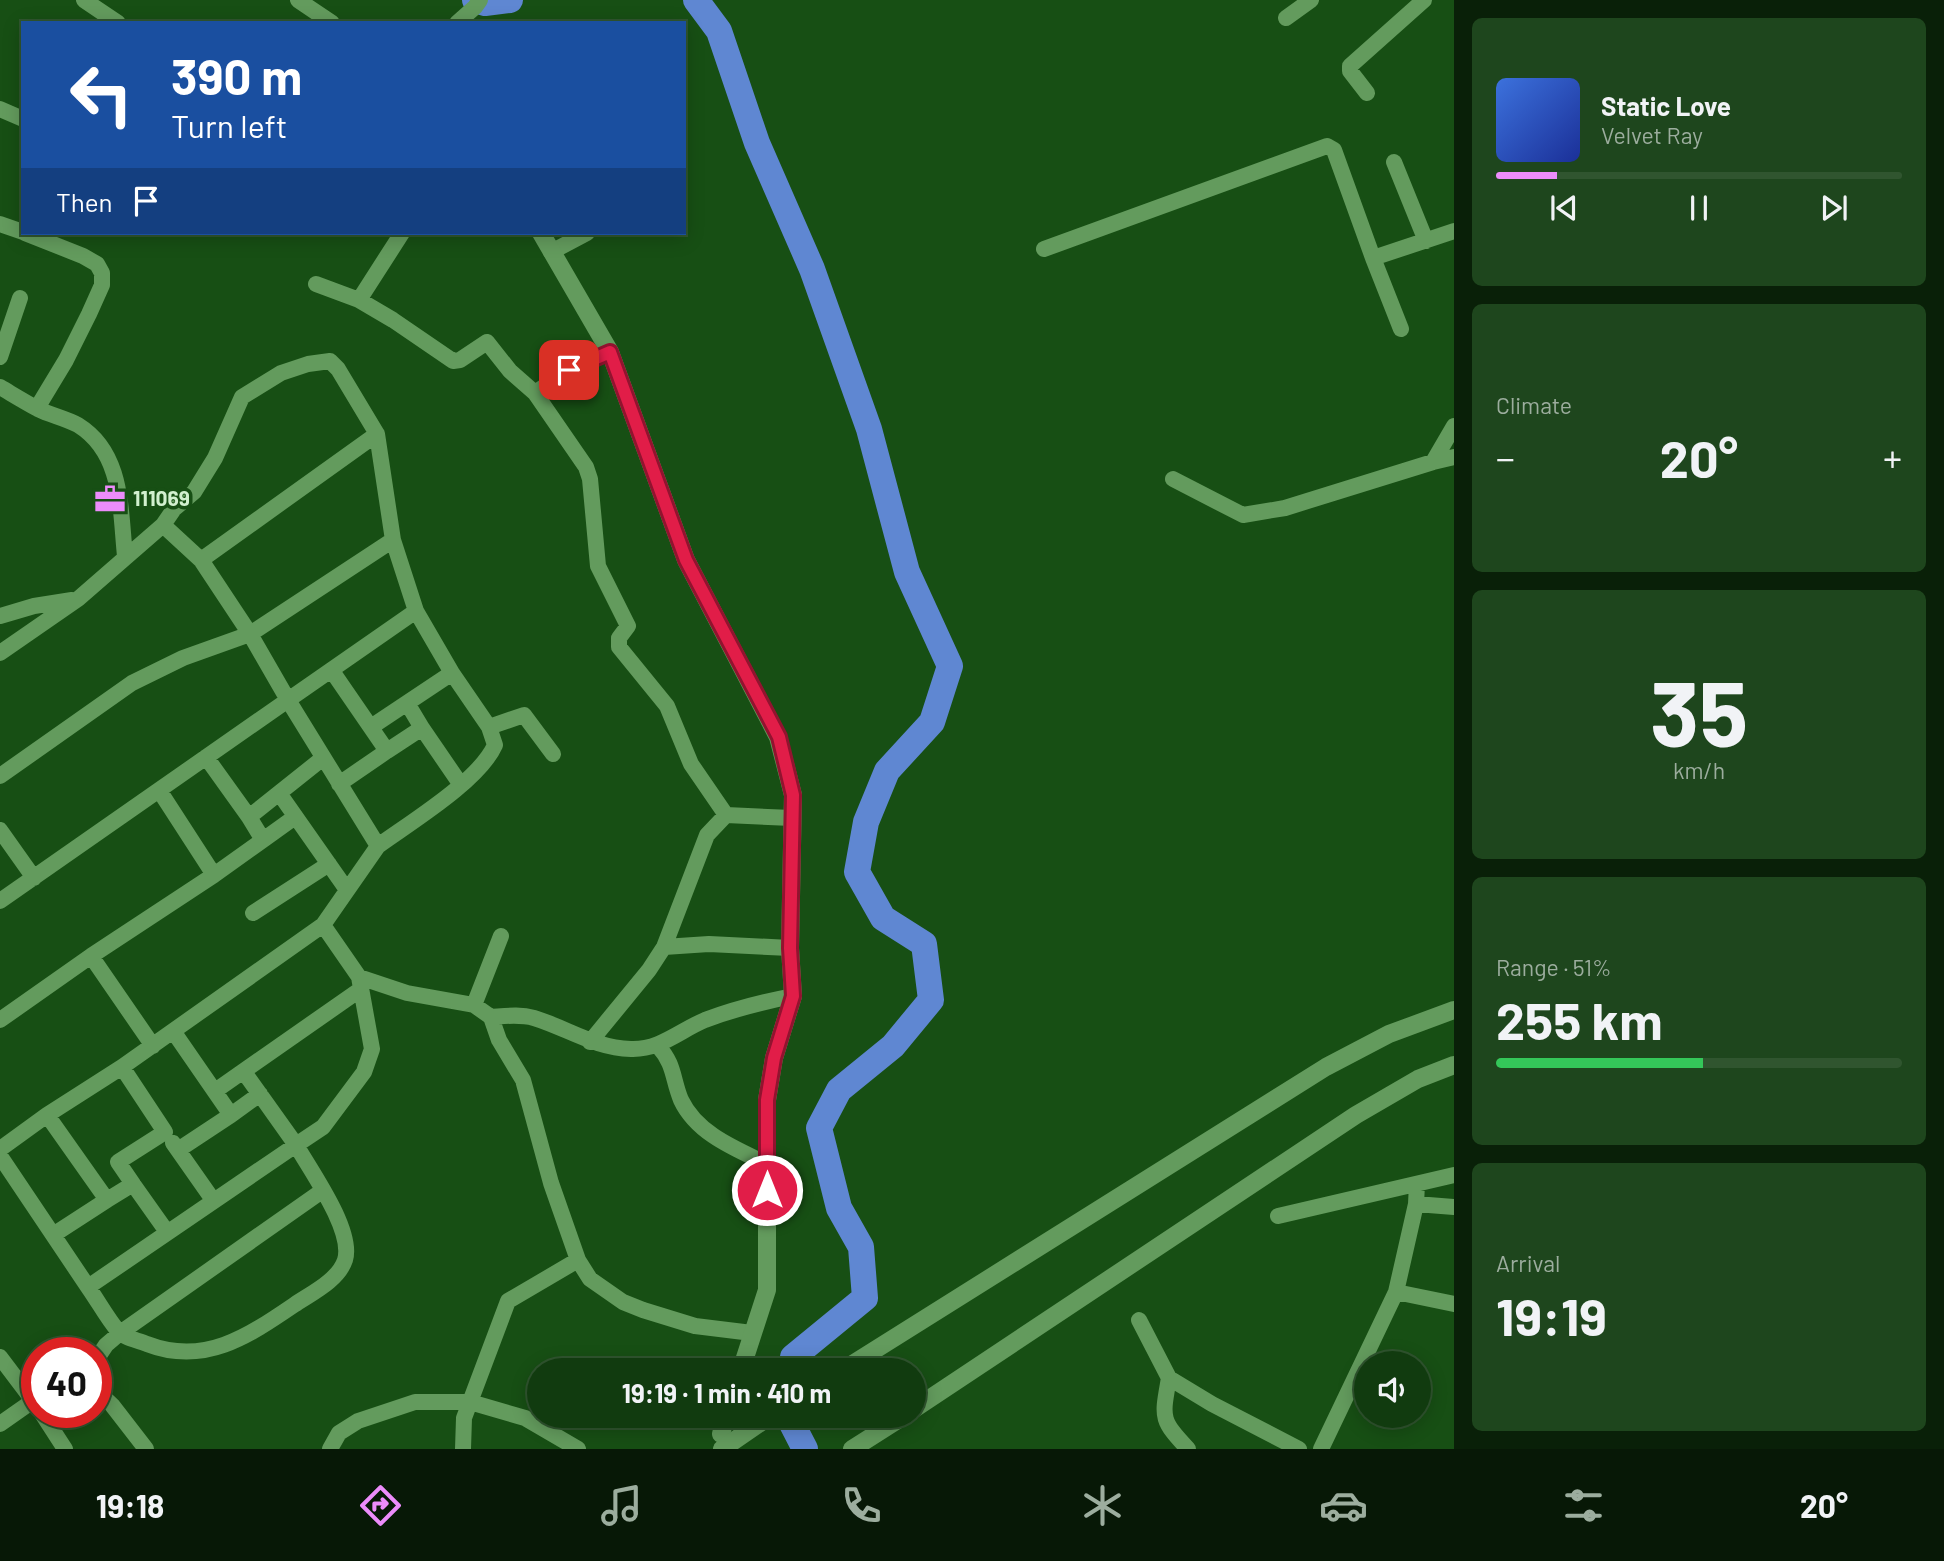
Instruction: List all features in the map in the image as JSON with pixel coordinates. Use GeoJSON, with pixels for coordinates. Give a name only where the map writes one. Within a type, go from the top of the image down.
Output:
{"type":"FeatureCollection","features":[{"type":"Feature","properties":{"kind":"main road"},"geometry":{"type":"LineString","coordinates":[[542,235],[610,352],[686,560],[779,737],[793,795],[790,948],[793,996],[774,1058],[767,1100],[767,1290],[745,1358]]}},
{"type":"Feature","properties":{"kind":"main road"},"geometry":{"type":"LineString","coordinates":[[862,1358],[1326,1067],[1389,1034],[1454,1010]]}},
{"type":"Feature","properties":{"kind":"main road"},"geometry":{"type":"LineString","coordinates":[[926,1401],[1356,1115],[1418,1079],[1454,1065]]}},
{"type":"Feature","properties":{"kind":"main road"},"geometry":{"type":"LineString","coordinates":[[721,1442],[747,1428]]}},
{"type":"Feature","properties":{"kind":"main road"},"geometry":{"type":"LineString","coordinates":[[852,1449],[885,1428]]}},
{"type":"Feature","properties":{"kind":"street"},"geometry":{"type":"LineString","coordinates":[[84,0],[115,21]]}},
{"type":"Feature","properties":{"kind":"street"},"geometry":{"type":"LineString","coordinates":[[298,0],[329,21]]}},
{"type":"Feature","properties":{"kind":"street"},"geometry":{"type":"LineString","coordinates":[[1286,18],[1311,0]]}},
{"type":"Feature","properties":{"kind":"street"},"geometry":{"type":"LineString","coordinates":[[1367,93],[1350,71],[1350,66],[1424,0]]}},
{"type":"Feature","properties":{"kind":"street"},"geometry":{"type":"LineString","coordinates":[[459,21],[477,4]]}},
{"type":"Feature","properties":{"kind":"street"},"geometry":{"type":"LineString","coordinates":[[0,109],[21,118]]}},
{"type":"Feature","properties":{"kind":"street"},"geometry":{"type":"LineString","coordinates":[[1044,249],[1327,146],[1334,149],[1401,329]]}},
{"type":"Feature","properties":{"kind":"street"},"geometry":{"type":"LineString","coordinates":[[1394,162],[1426,241]]}},
{"type":"Feature","properties":{"kind":"street"},"geometry":{"type":"LineString","coordinates":[[0,224],[21,231]]}},
{"type":"Feature","properties":{"kind":"street"},"geometry":{"type":"LineString","coordinates":[[1373,258],[1454,231]]}},
{"type":"Feature","properties":{"kind":"street"},"geometry":{"type":"LineString","coordinates":[[31,235],[83,256],[97,264],[102,273],[102,285],[89,314],[66,360],[37,408]]}},
{"type":"Feature","properties":{"kind":"street"},"geometry":{"type":"LineString","coordinates":[[359,300],[401,235]]}},
{"type":"Feature","properties":{"kind":"street"},"geometry":{"type":"LineString","coordinates":[[551,252],[583,235]]}},
{"type":"Feature","properties":{"kind":"street"},"geometry":{"type":"LineString","coordinates":[[316,284],[359,300],[453,361],[460,360],[487,342],[509,371],[535,393],[586,467],[590,479],[598,566],[628,626],[619,638],[619,647],[667,706],[691,764],[726,816]]}},
{"type":"Feature","properties":{"kind":"street"},"geometry":{"type":"LineString","coordinates":[[0,356],[19,299]]}},
{"type":"Feature","properties":{"kind":"street"},"geometry":{"type":"LineString","coordinates":[[535,393],[569,370],[610,352]]}},
{"type":"Feature","properties":{"kind":"street"},"geometry":{"type":"LineString","coordinates":[[0,653],[78,599],[163,525],[174,509],[194,492],[205,477],[242,397],[281,373],[308,363],[330,361],[338,369],[377,434],[393,540],[416,611],[452,673],[489,727],[495,745],[489,759],[461,785],[378,846],[323,925],[153,1046],[0,1149]]}},
{"type":"Feature","properties":{"kind":"street"},"geometry":{"type":"LineString","coordinates":[[0,387],[37,408],[76,424],[96,438],[115,471],[125,556]]}},
{"type":"Feature","properties":{"kind":"street"},"geometry":{"type":"LineString","coordinates":[[1433,462],[1454,426]]}},
{"type":"Feature","properties":{"kind":"street"},"geometry":{"type":"LineString","coordinates":[[201,560],[377,434]]}},
{"type":"Feature","properties":{"kind":"street"},"geometry":{"type":"LineString","coordinates":[[1173,479],[1243,515],[1285,508],[1454,457]]}},
{"type":"Feature","properties":{"kind":"street"},"geometry":{"type":"LineString","coordinates":[[163,525],[201,560],[250,634],[378,846]]}},
{"type":"Feature","properties":{"kind":"street"},"geometry":{"type":"LineString","coordinates":[[0,776],[132,682],[183,658],[250,634],[393,540]]}},
{"type":"Feature","properties":{"kind":"street"},"geometry":{"type":"LineString","coordinates":[[0,617],[34,606],[78,599]]}},
{"type":"Feature","properties":{"kind":"street"},"geometry":{"type":"LineString","coordinates":[[0,901],[416,611]]}},
{"type":"Feature","properties":{"kind":"street"},"geometry":{"type":"LineString","coordinates":[[332,671],[387,751]]}},
{"type":"Feature","properties":{"kind":"street"},"geometry":{"type":"LineString","coordinates":[[371,727],[452,673]]}},
{"type":"Feature","properties":{"kind":"street"},"geometry":{"type":"LineString","coordinates":[[407,703],[461,785]]}},
{"type":"Feature","properties":{"kind":"street"},"geometry":{"type":"LineString","coordinates":[[489,727],[524,715],[553,754]]}},
{"type":"Feature","properties":{"kind":"street"},"geometry":{"type":"LineString","coordinates":[[339,783],[422,728]]}},
{"type":"Feature","properties":{"kind":"street"},"geometry":{"type":"LineString","coordinates":[[206,757],[263,840]]}},
{"type":"Feature","properties":{"kind":"street"},"geometry":{"type":"LineString","coordinates":[[249,817],[323,758]]}},
{"type":"Feature","properties":{"kind":"street"},"geometry":{"type":"LineString","coordinates":[[159,790],[214,875]]}},
{"type":"Feature","properties":{"kind":"street"},"geometry":{"type":"LineString","coordinates":[[279,793],[347,890]]}},
{"type":"Feature","properties":{"kind":"street"},"geometry":{"type":"LineString","coordinates":[[590,1042],[649,970],[664,947],[707,835],[726,816],[792,818]]}},
{"type":"Feature","properties":{"kind":"street"},"geometry":{"type":"LineString","coordinates":[[0,1020],[295,817]]}},
{"type":"Feature","properties":{"kind":"street"},"geometry":{"type":"LineString","coordinates":[[0,830],[34,878]]}},
{"type":"Feature","properties":{"kind":"street"},"geometry":{"type":"LineString","coordinates":[[253,913],[329,864]]}},
{"type":"Feature","properties":{"kind":"street"},"geometry":{"type":"LineString","coordinates":[[88,1287],[323,1127],[364,1072],[372,1049],[360,983],[323,925]]}},
{"type":"Feature","properties":{"kind":"street"},"geometry":{"type":"LineString","coordinates":[[474,1005],[501,936]]}},
{"type":"Feature","properties":{"kind":"street"},"geometry":{"type":"LineString","coordinates":[[664,947],[709,944],[790,948]]}},
{"type":"Feature","properties":{"kind":"street"},"geometry":{"type":"LineString","coordinates":[[91,956],[153,1046]]}},
{"type":"Feature","properties":{"kind":"street"},"geometry":{"type":"LineString","coordinates":[[215,1091],[360,983],[474,1005],[491,1017],[499,1040],[523,1080],[551,1183],[578,1260],[590,1279],[623,1302],[695,1326],[752,1333]]}},
{"type":"Feature","properties":{"kind":"street"},"geometry":{"type":"LineString","coordinates":[[491,1017],[515,1015],[534,1018],[590,1042],[631,1049],[658,1046],[701,1022],[732,1010],[793,996]]}},
{"type":"Feature","properties":{"kind":"street"},"geometry":{"type":"LineString","coordinates":[[173,1031],[232,1115]]}},
{"type":"Feature","properties":{"kind":"street"},"geometry":{"type":"LineString","coordinates":[[658,1046],[668,1057],[680,1098],[697,1120],[718,1141],[767,1164]]}},
{"type":"Feature","properties":{"kind":"street"},"geometry":{"type":"LineString","coordinates":[[122,1067],[213,1200]]}},
{"type":"Feature","properties":{"kind":"street"},"geometry":{"type":"LineString","coordinates":[[0,1156],[120,1333],[161,1349],[185,1353],[209,1350],[248,1335],[325,1284],[334,1277],[345,1260],[345,1242],[339,1221],[296,1145],[244,1072]]}},
{"type":"Feature","properties":{"kind":"street"},"geometry":{"type":"LineString","coordinates":[[178,1150],[260,1094]]}},
{"type":"Feature","properties":{"kind":"street"},"geometry":{"type":"LineString","coordinates":[[47,1115],[107,1200]]}},
{"type":"Feature","properties":{"kind":"street"},"geometry":{"type":"LineString","coordinates":[[93,1179],[165,1132]]}},
{"type":"Feature","properties":{"kind":"street"},"geometry":{"type":"LineString","coordinates":[[118,1162],[167,1232]]}},
{"type":"Feature","properties":{"kind":"street"},"geometry":{"type":"LineString","coordinates":[[1278,1216],[1454,1175]]}},
{"type":"Feature","properties":{"kind":"street"},"geometry":{"type":"LineString","coordinates":[[54,1235],[133,1184]]}},
{"type":"Feature","properties":{"kind":"street"},"geometry":{"type":"LineString","coordinates":[[1321,1449],[1396,1292],[1416,1204],[1417,1184]]}},
{"type":"Feature","properties":{"kind":"street"},"geometry":{"type":"LineString","coordinates":[[112,1340],[322,1191]]}},
{"type":"Feature","properties":{"kind":"street"},"geometry":{"type":"LineString","coordinates":[[1416,1204],[1454,1207]]}},
{"type":"Feature","properties":{"kind":"street"},"geometry":{"type":"LineString","coordinates":[[463,1449],[464,1418],[508,1301],[578,1260]]}},
{"type":"Feature","properties":{"kind":"street"},"geometry":{"type":"LineString","coordinates":[[1396,1292],[1454,1304]]}},
{"type":"Feature","properties":{"kind":"street"},"geometry":{"type":"LineString","coordinates":[[1139,1320],[1168,1378],[1164,1418],[1168,1427],[1188,1449]]}},
{"type":"Feature","properties":{"kind":"street"},"geometry":{"type":"LineString","coordinates":[[0,1357],[21,1384]]}},
{"type":"Feature","properties":{"kind":"street"},"geometry":{"type":"LineString","coordinates":[[1168,1378],[1299,1449]]}},
{"type":"Feature","properties":{"kind":"street"},"geometry":{"type":"LineString","coordinates":[[330,1449],[339,1433],[358,1421],[415,1402],[470,1402],[525,1419],[578,1449]]}},
{"type":"Feature","properties":{"kind":"street"},"geometry":{"type":"LineString","coordinates":[[112,1405],[146,1449]]}},
{"type":"Feature","properties":{"kind":"street"},"geometry":{"type":"LineString","coordinates":[[0,1424],[21,1413]]}},
{"type":"Feature","properties":{"kind":"street"},"geometry":{"type":"LineString","coordinates":[[52,1428],[65,1449]]}},
{"type":"Feature","properties":{"kind":"waterway"},"geometry":{"type":"LineString","coordinates":[[475,0],[485,3],[510,0]]}},
{"type":"Feature","properties":{"kind":"waterway"},"geometry":{"type":"LineString","coordinates":[[696,0],[719,31],[757,143],[812,269],[869,429],[907,572],[950,666],[932,722],[887,771],[866,822],[857,872],[883,918],[924,944],[931,1000],[893,1046],[839,1090],[819,1128],[839,1208],[861,1247],[865,1298],[793,1358]]}},
{"type":"Feature","properties":{"kind":"waterway"},"geometry":{"type":"LineString","coordinates":[[794,1428],[805,1449]]}},
{"type":"Feature","properties":{"kind":"place","name":"111069"},"geometry":{"type":"Point","coordinates":[110,499]}},
{"type":"Feature","properties":{"kind":"route"},"geometry":{"type":"LineString","coordinates":[[569,370],[610,352],[686,560],[779,737],[793,795],[790,948],[793,996],[774,1058],[767,1100],[767,1190]]}}]}
